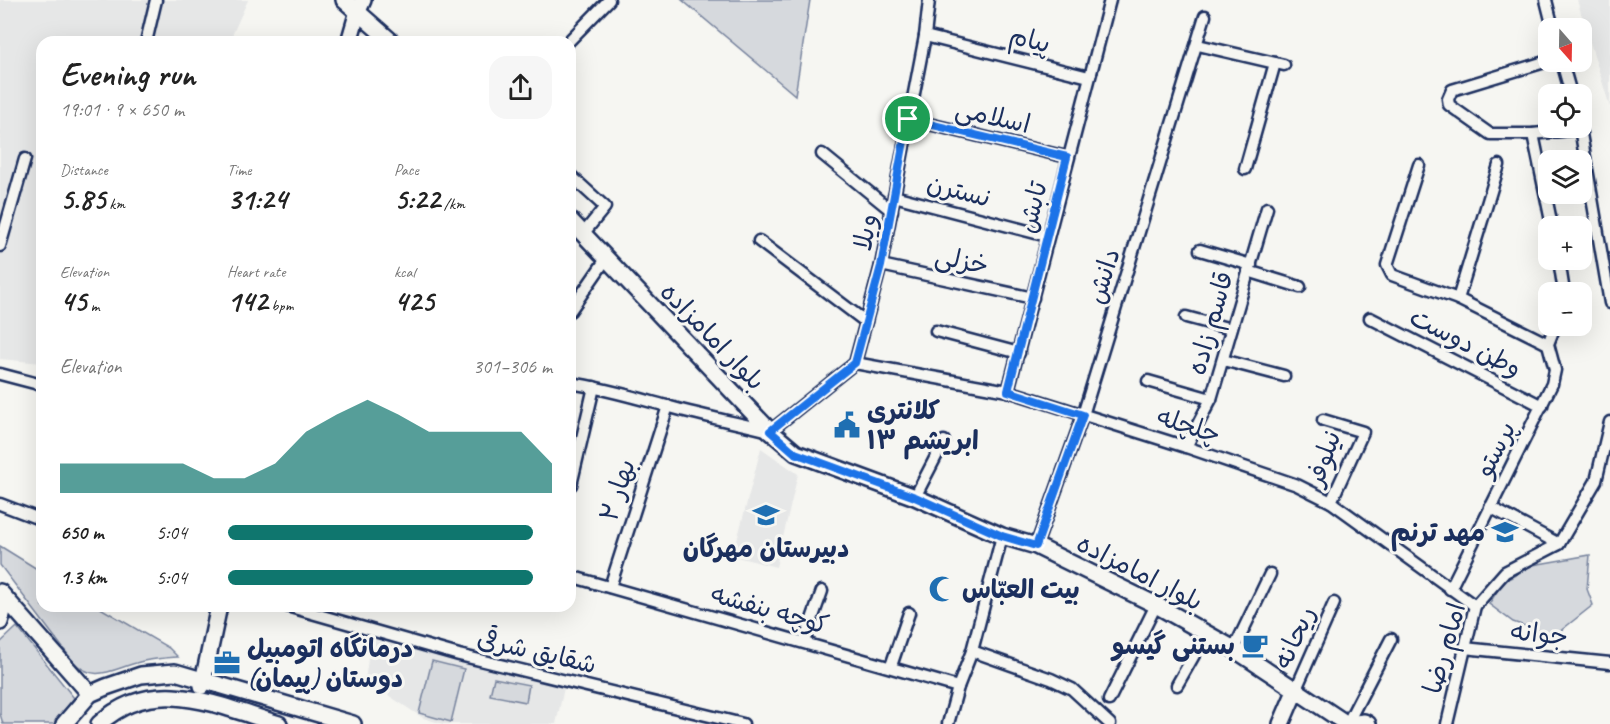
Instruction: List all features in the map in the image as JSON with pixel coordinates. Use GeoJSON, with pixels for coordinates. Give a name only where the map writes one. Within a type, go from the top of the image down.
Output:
{"type":"FeatureCollection","features":[{"type":"Feature","properties":{"kind":"main road"},"geometry":{"type":"LineString","coordinates":[[344,0],[360,5],[387,36]]}},
{"type":"Feature","properties":{"kind":"main road"},"geometry":{"type":"LineString","coordinates":[[351,36],[360,5]]}},
{"type":"Feature","properties":{"kind":"main road","name":"بلوار امامزاده"},"geometry":{"type":"LineString","coordinates":[[576,226],[770,431],[795,453],[915,497],[1002,536],[1036,546],[1156,605],[1234,649],[1348,724]]}},
{"type":"Feature","properties":{"kind":"main road"},"geometry":{"type":"LineString","coordinates":[[0,592],[3,610],[0,622]]}},
{"type":"Feature","properties":{"kind":"main road"},"geometry":{"type":"LineString","coordinates":[[0,592],[90,694]]}},
{"type":"Feature","properties":{"kind":"main road"},"geometry":{"type":"LineString","coordinates":[[199,701],[218,612]]}},
{"type":"Feature","properties":{"kind":"main road"},"geometry":{"type":"LineString","coordinates":[[64,724],[90,694],[117,682],[141,675],[175,672],[353,724]]}},
{"type":"Feature","properties":{"kind":"main road"},"geometry":{"type":"LineString","coordinates":[[1281,724],[1296,689]]}},
{"type":"Feature","properties":{"kind":"main road"},"geometry":{"type":"LineString","coordinates":[[99,724],[118,709],[148,697],[170,695],[279,724]]}},
{"type":"Feature","properties":{"kind":"main road"},"geometry":{"type":"LineString","coordinates":[[1348,724],[1364,722],[1368,724]]}},
{"type":"Feature","properties":{"kind":"street"},"geometry":{"type":"LineString","coordinates":[[147,36],[156,0]]}},
{"type":"Feature","properties":{"kind":"street"},"geometry":{"type":"LineString","coordinates":[[574,36],[609,0]]}},
{"type":"Feature","properties":{"kind":"street","name":"ویلا"},"geometry":{"type":"LineString","coordinates":[[855,363],[881,266],[925,36],[929,0]]}},
{"type":"Feature","properties":{"kind":"street","name":"تابش"},"geometry":{"type":"LineString","coordinates":[[1008,391],[1067,157],[1110,0]]}},
{"type":"Feature","properties":{"kind":"street"},"geometry":{"type":"LineString","coordinates":[[1546,0],[1550,18]]}},
{"type":"Feature","properties":{"kind":"street","name":"دانش"},"geometry":{"type":"LineString","coordinates":[[1036,546],[1083,415],[1205,16]]}},
{"type":"Feature","properties":{"kind":"street","name":"پیام"},"geometry":{"type":"LineString","coordinates":[[925,36],[1089,77]]}},
{"type":"Feature","properties":{"kind":"street"},"geometry":{"type":"LineString","coordinates":[[1198,45],[1279,64],[1245,169]]}},
{"type":"Feature","properties":{"kind":"street"},"geometry":{"type":"LineString","coordinates":[[1538,64],[1452,90],[1448,99],[1449,105],[1490,134],[1538,133]]}},
{"type":"Feature","properties":{"kind":"street","name":"اسلامی"},"geometry":{"type":"LineString","coordinates":[[908,119],[1067,157]]}},
{"type":"Feature","properties":{"kind":"street"},"geometry":{"type":"LineString","coordinates":[[1533,134],[1550,216]]}},
{"type":"Feature","properties":{"kind":"street"},"geometry":{"type":"LineString","coordinates":[[1582,138],[1610,303]]}},
{"type":"Feature","properties":{"kind":"street"},"geometry":{"type":"LineString","coordinates":[[822,154],[892,211]]}},
{"type":"Feature","properties":{"kind":"street"},"geometry":{"type":"LineString","coordinates":[[0,246],[26,159]]}},
{"type":"Feature","properties":{"kind":"street"},"geometry":{"type":"LineString","coordinates":[[1419,165],[1387,265],[1388,271],[1392,275],[1458,299],[1548,344],[1551,336]]}},
{"type":"Feature","properties":{"kind":"street"},"geometry":{"type":"LineString","coordinates":[[1458,299],[1499,165]]}},
{"type":"Feature","properties":{"kind":"street"},"geometry":{"type":"LineString","coordinates":[[576,180],[605,207],[583,234]]}},
{"type":"Feature","properties":{"kind":"street","name":"نسترن"},"geometry":{"type":"LineString","coordinates":[[894,196],[1047,236]]}},
{"type":"Feature","properties":{"kind":"street","name":"قاسم‌ زاده"},"geometry":{"type":"LineString","coordinates":[[1186,447],[1211,399],[1267,208]]}},
{"type":"Feature","properties":{"kind":"street"},"geometry":{"type":"LineString","coordinates":[[759,241],[866,322]]}},
{"type":"Feature","properties":{"kind":"street"},"geometry":{"type":"LineString","coordinates":[[1200,250],[1300,286]]}},
{"type":"Feature","properties":{"kind":"street"},"geometry":{"type":"LineString","coordinates":[[576,302],[606,259]]}},
{"type":"Feature","properties":{"kind":"street","name":"خزلی"},"geometry":{"type":"LineString","coordinates":[[881,266],[1033,298]]}},
{"type":"Feature","properties":{"kind":"street"},"geometry":{"type":"LineString","coordinates":[[1185,317],[1232,329]]}},
{"type":"Feature","properties":{"kind":"street","name":"وطن دوست"},"geometry":{"type":"LineString","coordinates":[[1370,318],[1542,406]]}},
{"type":"Feature","properties":{"kind":"street"},"geometry":{"type":"LineString","coordinates":[[936,331],[1019,352]]}},
{"type":"Feature","properties":{"kind":"street","name":"پرستو"},"geometry":{"type":"LineString","coordinates":[[1450,589],[1542,406],[1554,377],[1555,370],[1548,344]]}},
{"type":"Feature","properties":{"kind":"street"},"geometry":{"type":"LineString","coordinates":[[1223,360],[1284,376]]}},
{"type":"Feature","properties":{"kind":"street"},"geometry":{"type":"LineString","coordinates":[[576,384],[647,399],[770,431],[855,363]]}},
{"type":"Feature","properties":{"kind":"street","name":"چلچله"},"geometry":{"type":"LineString","coordinates":[[855,363],[1008,391],[1186,447],[1297,485],[1331,502],[1475,606]]}},
{"type":"Feature","properties":{"kind":"street"},"geometry":{"type":"LineString","coordinates":[[0,374],[36,383]]}},
{"type":"Feature","properties":{"kind":"street"},"geometry":{"type":"LineString","coordinates":[[1148,381],[1211,399]]}},
{"type":"Feature","properties":{"kind":"street"},"geometry":{"type":"LineString","coordinates":[[576,464],[594,387]]}},
{"type":"Feature","properties":{"kind":"street","name":"بهار ۲"},"geometry":{"type":"LineString","coordinates":[[610,587],[668,406]]}},
{"type":"Feature","properties":{"kind":"street","name":"نیلوفر"},"geometry":{"type":"LineString","coordinates":[[1323,420],[1363,432],[1331,502]]}},
{"type":"Feature","properties":{"kind":"street"},"geometry":{"type":"LineString","coordinates":[[1490,507],[1559,544],[1596,481],[1610,422]]}},
{"type":"Feature","properties":{"kind":"street"},"geometry":{"type":"LineString","coordinates":[[915,497],[944,441]]}},
{"type":"Feature","properties":{"kind":"street"},"geometry":{"type":"LineString","coordinates":[[0,504],[36,518]]}},
{"type":"Feature","properties":{"kind":"street"},"geometry":{"type":"LineString","coordinates":[[948,724],[958,687],[972,651],[1002,536]]}},
{"type":"Feature","properties":{"kind":"street","name":"امام رضا"},"geometry":{"type":"LineString","coordinates":[[1447,724],[1475,606],[1505,572],[1559,544]]}},
{"type":"Feature","properties":{"kind":"street"},"geometry":{"type":"LineString","coordinates":[[1234,649],[1270,574]]}},
{"type":"Feature","properties":{"kind":"street","name":"کوچه بنفشه"},"geometry":{"type":"LineString","coordinates":[[576,578],[958,687]]}},
{"type":"Feature","properties":{"kind":"street"},"geometry":{"type":"LineString","coordinates":[[804,642],[822,591]]}},
{"type":"Feature","properties":{"kind":"street","name":"ریحانه"},"geometry":{"type":"LineString","coordinates":[[1296,689],[1334,603]]}},
{"type":"Feature","properties":{"kind":"street"},"geometry":{"type":"LineString","coordinates":[[1109,700],[1156,605]]}},
{"type":"Feature","properties":{"kind":"street","name":"شقایق شرقی"},"geometry":{"type":"LineString","coordinates":[[308,612],[459,656],[742,724]]}},
{"type":"Feature","properties":{"kind":"street"},"geometry":{"type":"LineString","coordinates":[[891,666],[909,613]]}},
{"type":"Feature","properties":{"kind":"street"},"geometry":{"type":"LineString","coordinates":[[1177,685],[1206,634]]}},
{"type":"Feature","properties":{"kind":"street"},"geometry":{"type":"LineString","coordinates":[[1348,724],[1391,639]]}},
{"type":"Feature","properties":{"kind":"street","name":"جوانه"},"geometry":{"type":"LineString","coordinates":[[1464,648],[1610,663]]}},
{"type":"Feature","properties":{"kind":"street"},"geometry":{"type":"LineString","coordinates":[[972,651],[1051,678],[1072,689],[1110,724]]}},
{"type":"Feature","properties":{"kind":"shaded area"},"geometry":{"type":"Polygon","coordinates":[[[0,0],[248,0],[232,36],[36,36],[36,362],[0,359],[0,0]]]}},
{"type":"Feature","properties":{"kind":"shaded area"},"geometry":{"type":"Polygon","coordinates":[[[682,0],[810,0],[795,95],[682,0]]]}},
{"type":"Feature","properties":{"kind":"shaded area"},"geometry":{"type":"Polygon","coordinates":[[[1577,0],[1610,0],[1610,107],[1592,49],[1592,18],[1583,18],[1577,0]]]}},
{"type":"Feature","properties":{"kind":"shaded area","name":"دبیرستان مهرگان"},"geometry":{"type":"Polygon","coordinates":[[[761,448],[798,474],[776,567],[733,556],[761,448]]]}},
{"type":"Feature","properties":{"kind":"shaded area"},"geometry":{"type":"Polygon","coordinates":[[[0,546],[36,568],[36,612],[107,612],[169,648],[178,657],[136,663],[103,673],[87,672],[72,660],[0,565],[0,546]]]}},
{"type":"Feature","properties":{"kind":"shaded area"},"geometry":{"type":"Polygon","coordinates":[[[1590,555],[1587,589],[1593,605],[1554,636],[1513,622],[1489,604],[1503,582],[1533,565],[1590,555]]]}},
{"type":"Feature","properties":{"kind":"shaded area"},"geometry":{"type":"Polygon","coordinates":[[[17,627],[74,698],[54,724],[3,724],[0,714],[0,643],[17,627]]]}},
{"type":"Feature","properties":{"kind":"shaded area"},"geometry":{"type":"Polygon","coordinates":[[[371,639],[564,688],[556,724],[443,724],[423,718],[365,680],[371,639]]]}},
{"type":"Feature","properties":{"kind":"shaded area"},"geometry":{"type":"Polygon","coordinates":[[[432,661],[464,669],[451,722],[419,713],[432,661]]]}},
{"type":"Feature","properties":{"kind":"shaded area"},"geometry":{"type":"Polygon","coordinates":[[[494,678],[529,685],[526,702],[490,695],[494,678]]]}},
{"type":"Feature","properties":{"kind":"place","name":"کلانتری ۱۳ ابریشم"},"geometry":{"type":"Point","coordinates":[847,425]}},
{"type":"Feature","properties":{"kind":"place","name":"دبیرستان مهرگان"},"geometry":{"type":"Point","coordinates":[766,515]}},
{"type":"Feature","properties":{"kind":"place","name":"مهد ترنم"},"geometry":{"type":"Point","coordinates":[1505,532]}},
{"type":"Feature","properties":{"kind":"place","name":"بیت العبّاس"},"geometry":{"type":"Point","coordinates":[942,589]}},
{"type":"Feature","properties":{"kind":"place","name":"بستنی گیسو"},"geometry":{"type":"Point","coordinates":[1255,645]}},
{"type":"Feature","properties":{"kind":"place","name":"درمانگاه اتومبیل دوستان (پیمان)"},"geometry":{"type":"Point","coordinates":[227,663]}},
{"type":"Feature","properties":{"kind":"route"},"geometry":{"type":"LineString","coordinates":[[908,119],[1067,157],[1008,391],[1083,415],[1036,546],[1002,536],[915,497],[795,453],[770,431],[855,363],[881,266],[908,119]]}}]}
